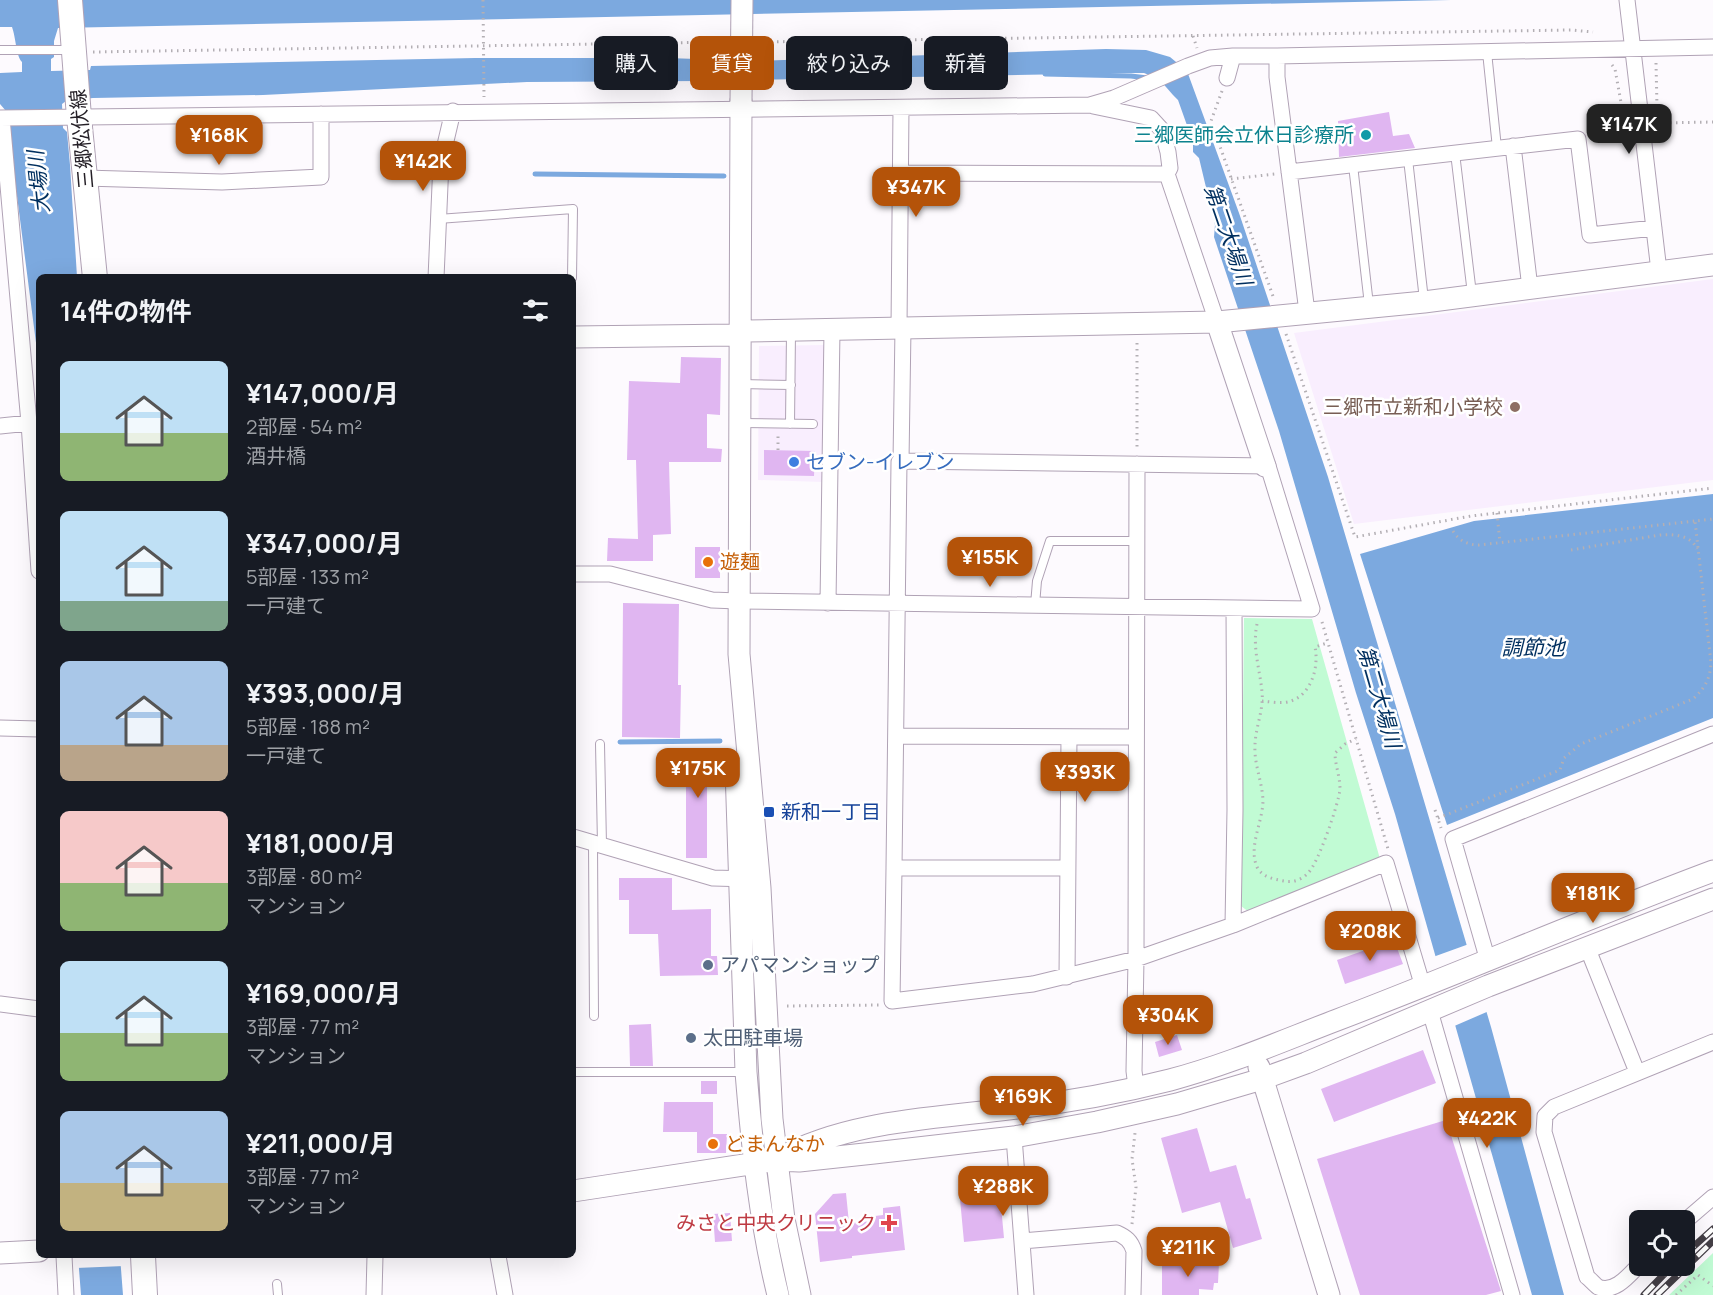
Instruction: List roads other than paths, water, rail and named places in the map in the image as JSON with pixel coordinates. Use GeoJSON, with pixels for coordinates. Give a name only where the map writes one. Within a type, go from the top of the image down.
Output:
{"type":"FeatureCollection","features":[{"type":"Feature","properties":{"kind":"main road","name":"三郷松伏線"},"geometry":{"type":"LineString","coordinates":[[70,0],[70,53],[74,113],[85,178],[95,274]]}},
{"type":"Feature","properties":{"kind":"main road"},"geometry":{"type":"LineString","coordinates":[[143,1258],[145,1295]]}},
{"type":"Feature","properties":{"kind":"street"},"geometry":{"type":"LineString","coordinates":[[742,0],[739,654],[735,704],[749,879],[777,1160],[784,1219],[800,1295]]}},
{"type":"Feature","properties":{"kind":"street"},"geometry":{"type":"LineString","coordinates":[[1627,0],[1659,271]]}},
{"type":"Feature","properties":{"kind":"street"},"geometry":{"type":"LineString","coordinates":[[1090,105],[1114,98],[1210,58],[1487,52],[1632,41],[1713,47]]}},
{"type":"Feature","properties":{"kind":"street"},"geometry":{"type":"LineString","coordinates":[[1227,78],[1233,56]]}},
{"type":"Feature","properties":{"kind":"street"},"geometry":{"type":"LineString","coordinates":[[1277,56],[1277,77],[1307,312]]}},
{"type":"Feature","properties":{"kind":"street"},"geometry":{"type":"LineString","coordinates":[[36,527],[2,118],[74,113],[321,114],[741,106],[901,108],[1090,105],[1151,118],[1162,130],[1170,168],[1167,174],[1222,321],[1265,466]]}},
{"type":"Feature","properties":{"kind":"street"},"geometry":{"type":"LineString","coordinates":[[901,108],[899,173],[901,461],[899,462],[896,604],[892,1001],[1001,989],[1067,977],[1136,959],[1233,925],[1386,863],[1427,986]]}},
{"type":"Feature","properties":{"kind":"street"},"geometry":{"type":"LineString","coordinates":[[436,274],[441,162],[453,111]]}},
{"type":"Feature","properties":{"kind":"street"},"geometry":{"type":"LineString","coordinates":[[85,178],[222,182],[321,177],[321,114]]}},
{"type":"Feature","properties":{"kind":"street"},"geometry":{"type":"LineString","coordinates":[[1289,172],[1578,139],[1590,235],[1654,228]]}},
{"type":"Feature","properties":{"kind":"street"},"geometry":{"type":"LineString","coordinates":[[1505,147],[1530,288]]}},
{"type":"Feature","properties":{"kind":"street"},"geometry":{"type":"LineString","coordinates":[[899,173],[1167,174]]}},
{"type":"Feature","properties":{"kind":"street"},"geometry":{"type":"LineString","coordinates":[[576,337],[734,335],[747,331],[1222,321],[1424,302],[1713,265]]}},
{"type":"Feature","properties":{"kind":"street"},"geometry":{"type":"LineString","coordinates":[[828,603],[832,330]]}},
{"type":"Feature","properties":{"kind":"street"},"geometry":{"type":"LineString","coordinates":[[0,426],[29,423]]}},
{"type":"Feature","properties":{"kind":"street"},"geometry":{"type":"LineString","coordinates":[[576,573],[609,574],[712,600],[738,602],[1312,609],[1268,466],[901,461]]}},
{"type":"Feature","properties":{"kind":"street"},"geometry":{"type":"LineString","coordinates":[[1136,1088],[1134,1071],[1137,464]]}},
{"type":"Feature","properties":{"kind":"street"},"geometry":{"type":"LineString","coordinates":[[1233,925],[1234,608]]}},
{"type":"Feature","properties":{"kind":"street"},"geometry":{"type":"LineString","coordinates":[[0,728],[36,729]]}},
{"type":"Feature","properties":{"kind":"street"},"geometry":{"type":"LineString","coordinates":[[1484,963],[1454,839],[1713,734]]}},
{"type":"Feature","properties":{"kind":"street"},"geometry":{"type":"LineString","coordinates":[[896,736],[1136,737]]}},
{"type":"Feature","properties":{"kind":"street"},"geometry":{"type":"LineString","coordinates":[[1067,977],[1069,737]]}},
{"type":"Feature","properties":{"kind":"street"},"geometry":{"type":"LineString","coordinates":[[576,838],[713,878],[749,879]]}},
{"type":"Feature","properties":{"kind":"street"},"geometry":{"type":"LineString","coordinates":[[894,868],[1068,868]]}},
{"type":"Feature","properties":{"kind":"street"},"geometry":{"type":"LineString","coordinates":[[777,1160],[802,1146],[883,1124],[1007,1110],[1171,1080],[1254,1052],[1427,986],[1623,904],[1713,871]]}},
{"type":"Feature","properties":{"kind":"street"},"geometry":{"type":"LineString","coordinates":[[749,879],[746,1072],[754,1163],[778,1295]]}},
{"type":"Feature","properties":{"kind":"street"},"geometry":{"type":"LineString","coordinates":[[576,1191],[777,1160],[799,1161],[874,1154],[1014,1137],[1145,1112],[1262,1079],[1488,986],[1713,899]]}},
{"type":"Feature","properties":{"kind":"street"},"geometry":{"type":"LineString","coordinates":[[1587,947],[1637,1072]]}},
{"type":"Feature","properties":{"kind":"street"},"geometry":{"type":"LineString","coordinates":[[0,1004],[36,1009]]}},
{"type":"Feature","properties":{"kind":"street"},"geometry":{"type":"LineString","coordinates":[[1434,1010],[1512,1295]]}},
{"type":"Feature","properties":{"kind":"street"},"geometry":{"type":"LineString","coordinates":[[1629,1274],[1610,1288],[1599,1287],[1587,1277],[1544,1132],[1545,1116],[1554,1107],[1713,1042]]}},
{"type":"Feature","properties":{"kind":"street"},"geometry":{"type":"LineString","coordinates":[[1254,1052],[1329,1295]]}},
{"type":"Feature","properties":{"kind":"street"},"geometry":{"type":"LineString","coordinates":[[1014,1137],[1026,1295]]}},
{"type":"Feature","properties":{"kind":"street"},"geometry":{"type":"LineString","coordinates":[[1695,1213],[1713,1197]]}},
{"type":"Feature","properties":{"kind":"street"},"geometry":{"type":"LineString","coordinates":[[1022,1241],[1117,1233],[1125,1236],[1134,1251],[1133,1295]]}},
{"type":"Feature","properties":{"kind":"street"},"geometry":{"type":"LineString","coordinates":[[0,1253],[36,1251]]}},
{"type":"Feature","properties":{"kind":"street"},"geometry":{"type":"LineString","coordinates":[[64,1258],[66,1295]]}},
{"type":"Feature","properties":{"kind":"street"},"geometry":{"type":"LineString","coordinates":[[374,1295],[375,1258]]}},
{"type":"Feature","properties":{"kind":"street"},"geometry":{"type":"LineString","coordinates":[[498,1258],[505,1295]]}},
{"type":"Feature","properties":{"kind":"lane"},"geometry":{"type":"LineString","coordinates":[[0,50],[70,53]]}},
{"type":"Feature","properties":{"kind":"lane"},"geometry":{"type":"LineString","coordinates":[[1487,52],[1505,147]]}},
{"type":"Feature","properties":{"kind":"lane"},"geometry":{"type":"LineString","coordinates":[[1455,153],[1472,295]]}},
{"type":"Feature","properties":{"kind":"lane"},"geometry":{"type":"LineString","coordinates":[[1408,159],[1424,302]]}},
{"type":"Feature","properties":{"kind":"lane"},"geometry":{"type":"LineString","coordinates":[[392,161],[441,162]]}},
{"type":"Feature","properties":{"kind":"lane"},"geometry":{"type":"LineString","coordinates":[[1353,165],[1369,307]]}},
{"type":"Feature","properties":{"kind":"lane"},"geometry":{"type":"LineString","coordinates":[[438,219],[573,209],[573,274]]}},
{"type":"Feature","properties":{"kind":"lane"},"geometry":{"type":"LineString","coordinates":[[790,424],[791,330]]}},
{"type":"Feature","properties":{"kind":"lane"},"geometry":{"type":"LineString","coordinates":[[740,384],[791,385]]}},
{"type":"Feature","properties":{"kind":"lane"},"geometry":{"type":"LineString","coordinates":[[740,423],[813,424]]}},
{"type":"Feature","properties":{"kind":"lane"},"geometry":{"type":"LineString","coordinates":[[1035,605],[1037,581],[1050,541],[1137,542]]}},
{"type":"Feature","properties":{"kind":"lane"},"geometry":{"type":"LineString","coordinates":[[594,1016],[600,744]]}},
{"type":"Feature","properties":{"kind":"lane"},"geometry":{"type":"LineString","coordinates":[[576,1072],[746,1072]]}},
{"type":"Feature","properties":{"kind":"lane"},"geometry":{"type":"LineString","coordinates":[[277,1284],[278,1295]]}},
{"type":"Feature","properties":{"kind":"water","name":"大場川"},"geometry":{"type":"Polygon","coordinates":[[[0,0],[1451,0],[58,28],[54,41],[54,57],[51,59],[51,71],[90,70],[91,66],[475,58],[594,58],[594,82],[527,82],[263,95],[93,98],[66,101],[62,104],[63,128],[67,132],[77,274],[36,274],[36,343],[6,111],[0,104],[0,73],[22,72],[22,62],[18,56],[12,27],[0,27],[0,0]]]}},
{"type":"Feature","properties":{"kind":"water","name":"第二大場川"},"geometry":{"type":"Polygon","coordinates":[[[1146,50],[1170,57],[1187,71],[1239,213],[1328,477],[1491,1027],[1564,1295],[1532,1295],[1395,814],[1356,693],[1279,431],[1214,237],[1215,225],[1199,158],[1193,152],[1193,144],[1189,138],[1189,131],[1178,100],[1159,79],[1144,73],[1008,75],[1008,52],[1146,50]]]}},
{"type":"Feature","properties":{"kind":"water"},"geometry":{"type":"Polygon","coordinates":[[[924,55],[924,77],[912,77],[912,56],[924,55]]]}},
{"type":"Feature","properties":{"kind":"water"},"geometry":{"type":"Polygon","coordinates":[[[678,58],[690,59],[690,81],[678,81],[678,58]]]}},
{"type":"Feature","properties":{"kind":"water"},"geometry":{"type":"Polygon","coordinates":[[[774,60],[786,60],[786,79],[774,80],[774,60]]]}},
{"type":"Feature","properties":{"kind":"water","name":"調節池"},"geometry":{"type":"Polygon","coordinates":[[[1713,494],[1713,718],[1447,825],[1360,554],[1474,521],[1713,494]]]}},
{"type":"Feature","properties":{"kind":"water"},"geometry":{"type":"Polygon","coordinates":[[[78,1258],[120,1258],[123,1295],[81,1295],[78,1258]]]}},
{"type":"Feature","properties":{"kind":"waterway"},"geometry":{"type":"LineString","coordinates":[[1045,74],[1147,78]]}},
{"type":"Feature","properties":{"kind":"waterway"},"geometry":{"type":"LineString","coordinates":[[535,174],[724,176]]}},
{"type":"Feature","properties":{"kind":"waterway"},"geometry":{"type":"LineString","coordinates":[[620,742],[720,741]]}},
{"type":"Feature","properties":{"kind":"railway"},"geometry":{"type":"LineString","coordinates":[[1695,1245],[1713,1229]]}},
{"type":"Feature","properties":{"kind":"railway"},"geometry":{"type":"LineString","coordinates":[[1657,1295],[1713,1241]]}},
{"type":"Feature","properties":{"kind":"railway"},"geometry":{"type":"LineString","coordinates":[[1644,1295],[1662,1276]]}},
{"type":"Feature","properties":{"kind":"place","name":"三郷医師会立休日診療所"},"geometry":{"type":"Point","coordinates":[1366,135]}},
{"type":"Feature","properties":{"kind":"place","name":"三郷市立新和小学校"},"geometry":{"type":"Point","coordinates":[1515,407]}},
{"type":"Feature","properties":{"kind":"place","name":"セブン-イレブン"},"geometry":{"type":"Point","coordinates":[794,462]}},
{"type":"Feature","properties":{"kind":"place","name":"遊麺"},"geometry":{"type":"Point","coordinates":[708,562]}},
{"type":"Feature","properties":{"kind":"place","name":"新和一丁目"},"geometry":{"type":"Point","coordinates":[769,812]}},
{"type":"Feature","properties":{"kind":"place","name":"アパマンショップ"},"geometry":{"type":"Point","coordinates":[708,965]}},
{"type":"Feature","properties":{"kind":"place","name":"太田駐車場"},"geometry":{"type":"Point","coordinates":[691,1038]}},
{"type":"Feature","properties":{"kind":"place","name":"どまんなか"},"geometry":{"type":"Point","coordinates":[713,1144]}},
{"type":"Feature","properties":{"kind":"place","name":"みさと中央クリニック"},"geometry":{"type":"Point","coordinates":[889,1223]}}]}
